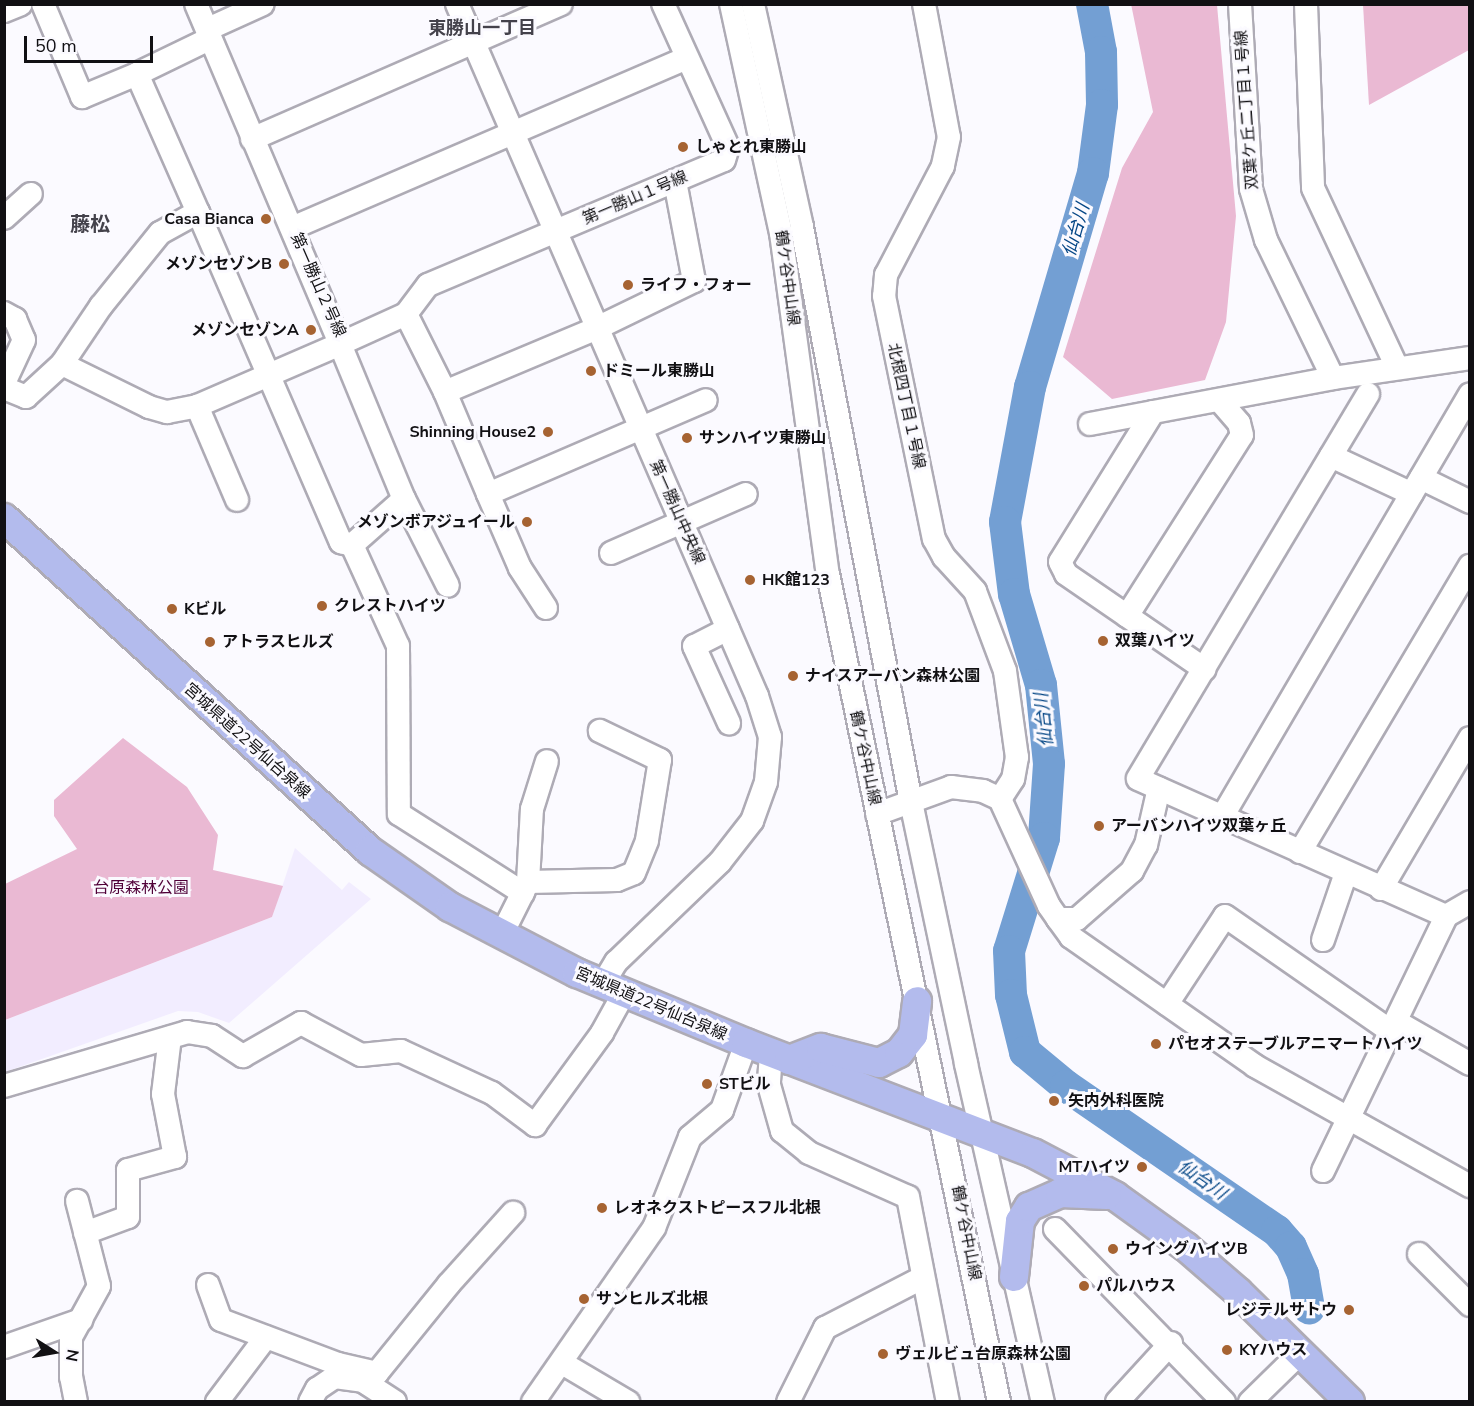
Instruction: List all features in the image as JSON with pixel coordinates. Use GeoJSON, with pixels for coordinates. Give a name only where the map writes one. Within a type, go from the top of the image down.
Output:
{"type":"FeatureCollection","features":[{"type":"Feature","properties":{"kind":"main road","name":"宮城県道22号仙台泉線"},"geometry":{"type":"LineString","coordinates":[[4,518],[370,851],[450,907],[501,936],[614,989],[768,1052],[1033,1153],[1115,1196],[1186,1247],[1290,1353],[1321,1372],[1350,1401]]}},
{"type":"Feature","properties":{"kind":"main road"},"geometry":{"type":"LineString","coordinates":[[768,1052],[821,1048],[879,1064],[899,1053],[913,1035],[917,1001]]}},
{"type":"Feature","properties":{"kind":"main road"},"geometry":{"type":"LineString","coordinates":[[1014,1277],[1020,1221],[1029,1207],[1060,1193],[1115,1196]]}},
{"type":"Feature","properties":{"kind":"street"},"geometry":{"type":"LineString","coordinates":[[4,11],[21,4]]}},
{"type":"Feature","properties":{"kind":"street"},"geometry":{"type":"LineString","coordinates":[[43,4],[82,97],[136,74],[263,4]]}},
{"type":"Feature","properties":{"kind":"street","name":"第一勝山２号線"},"geometry":{"type":"LineString","coordinates":[[196,4],[340,344],[406,314],[428,285],[556,232]]}},
{"type":"Feature","properties":{"kind":"street","name":"第一勝山中央線"},"geometry":{"type":"LineString","coordinates":[[170,1037],[187,1032],[212,1036],[243,1056],[301,1023],[361,1055],[401,1051],[492,1093],[536,1125],[602,1033],[614,989],[616,962],[720,862],[752,821],[766,782],[770,737],[726,624],[457,4]]}},
{"type":"Feature","properties":{"kind":"street"},"geometry":{"type":"LineString","coordinates":[[252,139],[561,4]]}},
{"type":"Feature","properties":{"kind":"street","name":"第一勝山１号線"},"geometry":{"type":"LineString","coordinates":[[556,232],[724,160],[728,147],[685,59],[663,4]]}},
{"type":"Feature","properties":{"kind":"street","name":"鶴ケ谷中山線"},"geometry":{"type":"LineString","coordinates":[[731,4],[781,233],[828,574],[999,1401]]}},
{"type":"Feature","properties":{"kind":"street"},"geometry":{"type":"LineString","coordinates":[[753,4],[802,227],[911,802],[980,1132],[1043,1401]]}},
{"type":"Feature","properties":{"kind":"street","name":"北根四丁目１号線"},"geometry":{"type":"LineString","coordinates":[[924,4],[950,137],[943,166],[886,275],[884,296],[934,539],[944,557],[975,591],[1005,671],[1017,757],[1013,779],[1000,799]]}},
{"type":"Feature","properties":{"kind":"street","name":"双葉ケ丘二丁目１号線"},"geometry":{"type":"LineString","coordinates":[[1240,4],[1251,189],[1266,240],[1333,378]]}},
{"type":"Feature","properties":{"kind":"street"},"geometry":{"type":"LineString","coordinates":[[1306,4],[1313,188],[1397,367]]}},
{"type":"Feature","properties":{"kind":"street"},"geometry":{"type":"LineString","coordinates":[[292,228],[685,59]]}},
{"type":"Feature","properties":{"kind":"street"},"geometry":{"type":"LineString","coordinates":[[136,74],[341,542],[352,545]]}},
{"type":"Feature","properties":{"kind":"street"},"geometry":{"type":"LineString","coordinates":[[446,392],[597,328],[694,281],[675,181]]}},
{"type":"Feature","properties":{"kind":"street"},"geometry":{"type":"LineString","coordinates":[[4,218],[31,194]]}},
{"type":"Feature","properties":{"kind":"street"},"geometry":{"type":"LineString","coordinates":[[4,388],[26,397],[62,364],[101,306],[160,233],[198,212]]}},
{"type":"Feature","properties":{"kind":"street"},"geometry":{"type":"LineString","coordinates":[[4,313],[15,319],[24,340],[4,383]]}},
{"type":"Feature","properties":{"kind":"street"},"geometry":{"type":"LineString","coordinates":[[406,314],[446,392],[520,568],[546,608]]}},
{"type":"Feature","properties":{"kind":"street"},"geometry":{"type":"LineString","coordinates":[[62,364],[149,407],[167,412],[197,406],[268,373],[340,344],[404,499],[448,586]]}},
{"type":"Feature","properties":{"kind":"street"},"geometry":{"type":"LineString","coordinates":[[1090,424],[1333,378],[1470,358]]}},
{"type":"Feature","properties":{"kind":"street"},"geometry":{"type":"LineString","coordinates":[[1368,394],[1137,779],[1446,916]]}},
{"type":"Feature","properties":{"kind":"street"},"geometry":{"type":"LineString","coordinates":[[1222,817],[1470,394]]}},
{"type":"Feature","properties":{"kind":"street"},"geometry":{"type":"LineString","coordinates":[[488,494],[706,400]]}},
{"type":"Feature","properties":{"kind":"street"},"geometry":{"type":"LineString","coordinates":[[1127,616],[1242,435],[1239,423],[1219,400]]}},
{"type":"Feature","properties":{"kind":"street"},"geometry":{"type":"LineString","coordinates":[[197,406],[237,500]]}},
{"type":"Feature","properties":{"kind":"street"},"geometry":{"type":"LineString","coordinates":[[1153,412],[1060,562],[1066,574],[1204,669]]}},
{"type":"Feature","properties":{"kind":"street"},"geometry":{"type":"LineString","coordinates":[[1331,456],[1470,502]]}},
{"type":"Feature","properties":{"kind":"street"},"geometry":{"type":"LineString","coordinates":[[611,553],[746,494]]}},
{"type":"Feature","properties":{"kind":"street"},"geometry":{"type":"LineString","coordinates":[[352,545],[404,499]]}},
{"type":"Feature","properties":{"kind":"street"},"geometry":{"type":"LineString","coordinates":[[352,545],[398,646],[399,814],[526,888],[617,880],[634,873],[647,840],[660,760],[600,731]]}},
{"type":"Feature","properties":{"kind":"street"},"geometry":{"type":"LineString","coordinates":[[1300,852],[1470,566]]}},
{"type":"Feature","properties":{"kind":"street"},"geometry":{"type":"LineString","coordinates":[[677,641],[726,624]]}},
{"type":"Feature","properties":{"kind":"street"},"geometry":{"type":"LineString","coordinates":[[726,624],[694,646],[729,723]]}},
{"type":"Feature","properties":{"kind":"street"},"geometry":{"type":"LineString","coordinates":[[1381,889],[1470,738]]}},
{"type":"Feature","properties":{"kind":"street"},"geometry":{"type":"LineString","coordinates":[[501,936],[526,888],[532,809],[547,761]]}},
{"type":"Feature","properties":{"kind":"street"},"geometry":{"type":"LineString","coordinates":[[877,814],[951,787],[983,791],[1000,799],[1053,912],[1071,937],[1255,1066],[1470,1186]]}},
{"type":"Feature","properties":{"kind":"street"},"geometry":{"type":"LineString","coordinates":[[1053,912],[1077,919],[1132,871],[1146,845],[1159,788]]}},
{"type":"Feature","properties":{"kind":"street"},"geometry":{"type":"LineString","coordinates":[[1323,940],[1346,873]]}},
{"type":"Feature","properties":{"kind":"street"},"geometry":{"type":"LineString","coordinates":[[1323,1171],[1395,1027],[1446,916],[1470,902]]}},
{"type":"Feature","properties":{"kind":"street"},"geometry":{"type":"LineString","coordinates":[[1167,1004],[1225,916],[1395,1027],[1470,1064]]}},
{"type":"Feature","properties":{"kind":"street"},"geometry":{"type":"LineString","coordinates":[[4,1086],[170,1037],[163,1094],[175,1157],[128,1170],[128,1217],[85,1233]]}},
{"type":"Feature","properties":{"kind":"street"},"geometry":{"type":"LineString","coordinates":[[768,1052],[768,1085],[782,1131],[809,1153],[908,1197],[922,1278],[948,1401]]}},
{"type":"Feature","properties":{"kind":"street"},"geometry":{"type":"LineString","coordinates":[[533,1401],[654,1228],[690,1137],[722,1110],[768,1052]]}},
{"type":"Feature","properties":{"kind":"street"},"geometry":{"type":"LineString","coordinates":[[76,1201],[99,1286],[71,1337],[71,1377],[76,1401]]}},
{"type":"Feature","properties":{"kind":"street"},"geometry":{"type":"LineString","coordinates":[[372,1379],[513,1213]]}},
{"type":"Feature","properties":{"kind":"street"},"geometry":{"type":"LineString","coordinates":[[1055,1229],[1171,1343],[1224,1401]]}},
{"type":"Feature","properties":{"kind":"street"},"geometry":{"type":"LineString","coordinates":[[1419,1254],[1470,1305]]}},
{"type":"Feature","properties":{"kind":"street"},"geometry":{"type":"LineString","coordinates":[[788,1401],[825,1328],[922,1278]]}},
{"type":"Feature","properties":{"kind":"street"},"geometry":{"type":"LineString","coordinates":[[208,1285],[221,1320],[372,1379],[395,1401]]}},
{"type":"Feature","properties":{"kind":"street"},"geometry":{"type":"LineString","coordinates":[[4,1347],[81,1320]]}},
{"type":"Feature","properties":{"kind":"street"},"geometry":{"type":"LineString","coordinates":[[217,1401],[266,1337]]}},
{"type":"Feature","properties":{"kind":"street"},"geometry":{"type":"LineString","coordinates":[[1117,1401],[1171,1343]]}},
{"type":"Feature","properties":{"kind":"street"},"geometry":{"type":"LineString","coordinates":[[1250,1401],[1290,1353]]}},
{"type":"Feature","properties":{"kind":"street"},"geometry":{"type":"LineString","coordinates":[[538,1401],[556,1370]]}},
{"type":"Feature","properties":{"kind":"street"},"geometry":{"type":"LineString","coordinates":[[556,1370],[628,1401]]}},
{"type":"Feature","properties":{"kind":"street"},"geometry":{"type":"LineString","coordinates":[[310,1401],[317,1389],[334,1377],[372,1379]]}},
{"type":"Feature","properties":{"kind":"shaded area"},"geometry":{"type":"Polygon","coordinates":[[[295,848],[342,890],[349,882],[371,899],[229,1023],[198,1012],[178,1011],[5,1072],[5,1020],[272,917],[295,848]]]}},
{"type":"Feature","properties":{"kind":"green space"},"geometry":{"type":"Polygon","coordinates":[[[1131,4],[1217,5],[1236,216],[1226,322],[1205,380],[1112,399],[1063,357],[1122,168],[1153,112],[1131,4]]]}},
{"type":"Feature","properties":{"kind":"green space"},"geometry":{"type":"Polygon","coordinates":[[[1363,5],[1469,5],[1469,50],[1369,105],[1363,5]]]}},
{"type":"Feature","properties":{"kind":"green space","name":"台原森林公園"},"geometry":{"type":"Polygon","coordinates":[[[123,738],[187,787],[218,835],[213,870],[283,886],[272,917],[5,1020],[5,884],[77,849],[54,816],[54,800],[123,738]]]}},
{"type":"Feature","properties":{"kind":"waterway","name":"仙台川"},"geometry":{"type":"LineString","coordinates":[[1092,4],[1101,52],[1102,105],[1093,173],[1030,387],[1005,522],[1014,594],[1041,685],[1049,764],[1044,838],[1009,951],[1011,995],[1025,1052],[1066,1086],[1277,1231],[1291,1247],[1303,1274],[1309,1308]]}},
{"type":"Feature","properties":{"kind":"place","name":"しゃとれ東勝山"},"geometry":{"type":"Point","coordinates":[683,147]}},
{"type":"Feature","properties":{"kind":"place","name":"Casa Bianca"},"geometry":{"type":"Point","coordinates":[266,219]}},
{"type":"Feature","properties":{"kind":"place","name":"メゾンセゾンB"},"geometry":{"type":"Point","coordinates":[284,264]}},
{"type":"Feature","properties":{"kind":"place","name":"ライフ・フォー"},"geometry":{"type":"Point","coordinates":[628,285]}},
{"type":"Feature","properties":{"kind":"place","name":"メゾンセゾンA"},"geometry":{"type":"Point","coordinates":[311,330]}},
{"type":"Feature","properties":{"kind":"place","name":"ドミール東勝山"},"geometry":{"type":"Point","coordinates":[591,371]}},
{"type":"Feature","properties":{"kind":"place","name":"Shinning House2"},"geometry":{"type":"Point","coordinates":[548,432]}},
{"type":"Feature","properties":{"kind":"place","name":"サンハイツ東勝山"},"geometry":{"type":"Point","coordinates":[687,438]}},
{"type":"Feature","properties":{"kind":"place","name":"メゾンボアジュイール"},"geometry":{"type":"Point","coordinates":[527,522]}},
{"type":"Feature","properties":{"kind":"place","name":"HK館123"},"geometry":{"type":"Point","coordinates":[750,580]}},
{"type":"Feature","properties":{"kind":"place","name":"クレストハイツ"},"geometry":{"type":"Point","coordinates":[322,606]}},
{"type":"Feature","properties":{"kind":"place","name":"Kビル"},"geometry":{"type":"Point","coordinates":[172,609]}},
{"type":"Feature","properties":{"kind":"place","name":"双葉ハイツ"},"geometry":{"type":"Point","coordinates":[1103,641]}},
{"type":"Feature","properties":{"kind":"place","name":"アトラスヒルズ"},"geometry":{"type":"Point","coordinates":[210,642]}},
{"type":"Feature","properties":{"kind":"place","name":"ナイスアーバン森林公園"},"geometry":{"type":"Point","coordinates":[793,676]}},
{"type":"Feature","properties":{"kind":"place","name":"アーバンハイツ双葉ヶ丘"},"geometry":{"type":"Point","coordinates":[1099,826]}},
{"type":"Feature","properties":{"kind":"place","name":"パセオステーブルアニマートハイツ"},"geometry":{"type":"Point","coordinates":[1156,1044]}},
{"type":"Feature","properties":{"kind":"place","name":"STビル"},"geometry":{"type":"Point","coordinates":[707,1084]}},
{"type":"Feature","properties":{"kind":"place","name":"矢内外科医院"},"geometry":{"type":"Point","coordinates":[1054,1101]}},
{"type":"Feature","properties":{"kind":"place","name":"MTハイツ"},"geometry":{"type":"Point","coordinates":[1142,1167]}},
{"type":"Feature","properties":{"kind":"place","name":"レオネクストピースフル北根"},"geometry":{"type":"Point","coordinates":[602,1208]}},
{"type":"Feature","properties":{"kind":"place","name":"ウイングハイツB"},"geometry":{"type":"Point","coordinates":[1113,1249]}},
{"type":"Feature","properties":{"kind":"place","name":"パルハウス"},"geometry":{"type":"Point","coordinates":[1084,1286]}},
{"type":"Feature","properties":{"kind":"place","name":"サンヒルズ北根"},"geometry":{"type":"Point","coordinates":[584,1299]}},
{"type":"Feature","properties":{"kind":"place","name":"レジテルサトウ"},"geometry":{"type":"Point","coordinates":[1349,1310]}},
{"type":"Feature","properties":{"kind":"place","name":"KYハウス"},"geometry":{"type":"Point","coordinates":[1227,1350]}},
{"type":"Feature","properties":{"kind":"place","name":"ヴェルビュ台原森林公園"},"geometry":{"type":"Point","coordinates":[883,1354]}},
{"type":"Feature","properties":{"kind":"district","name":"東勝山一丁目"},"geometry":{"type":"Point","coordinates":[482,28]}},
{"type":"Feature","properties":{"kind":"district","name":"藤松"},"geometry":{"type":"Point","coordinates":[90,224]}}]}
